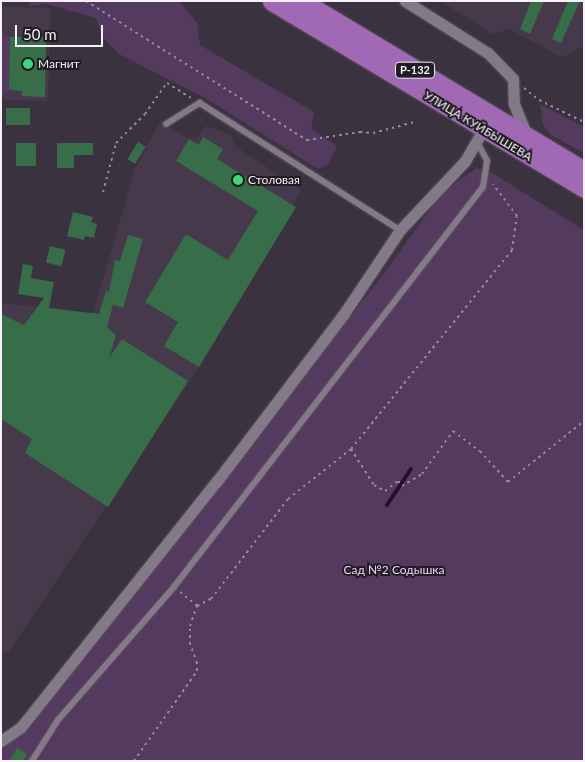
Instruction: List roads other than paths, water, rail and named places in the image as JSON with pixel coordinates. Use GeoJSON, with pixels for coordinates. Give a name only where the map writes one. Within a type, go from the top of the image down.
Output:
{"type":"FeatureCollection","features":[{"type":"Feature","properties":{"kind":"highway","name":"УЛИЦА КУЙБЫШЕВА"},"geometry":{"type":"LineString","coordinates":[[272,1],[480,136],[584,188]]}},
{"type":"Feature","properties":{"kind":"highway","name":"УЛИЦА КУЙБЫШЕВА"},"geometry":{"type":"LineString","coordinates":[[301,1],[529,140],[584,171]]}},
{"type":"Feature","properties":{"kind":"street"},"geometry":{"type":"LineString","coordinates":[[405,1],[488,53],[513,79],[514,104],[518,122],[529,140]]}},
{"type":"Feature","properties":{"kind":"street"},"geometry":{"type":"LineString","coordinates":[[1,741],[21,727],[217,481],[343,315],[400,230],[465,161],[480,136]]}},
{"type":"Feature","properties":{"kind":"lane"},"geometry":{"type":"LineString","coordinates":[[166,124],[200,103],[400,230]]}},
{"type":"Feature","properties":{"kind":"lane"},"geometry":{"type":"LineString","coordinates":[[32,761],[58,720],[174,587],[483,187],[487,161],[480,136]]}},
{"type":"Feature","properties":{"kind":"waterway"},"geometry":{"type":"LineString","coordinates":[[387,505],[411,469]]}},
{"type":"Feature","properties":{"kind":"place","name":"Магнит"},"geometry":{"type":"Point","coordinates":[28,64]}},
{"type":"Feature","properties":{"kind":"place","name":"Столовая"},"geometry":{"type":"Point","coordinates":[238,180]}},
{"type":"Feature","properties":{"kind":"park label","name":"Сад №2 Содышка"},"geometry":{"type":"Point","coordinates":[394,570]}}]}
